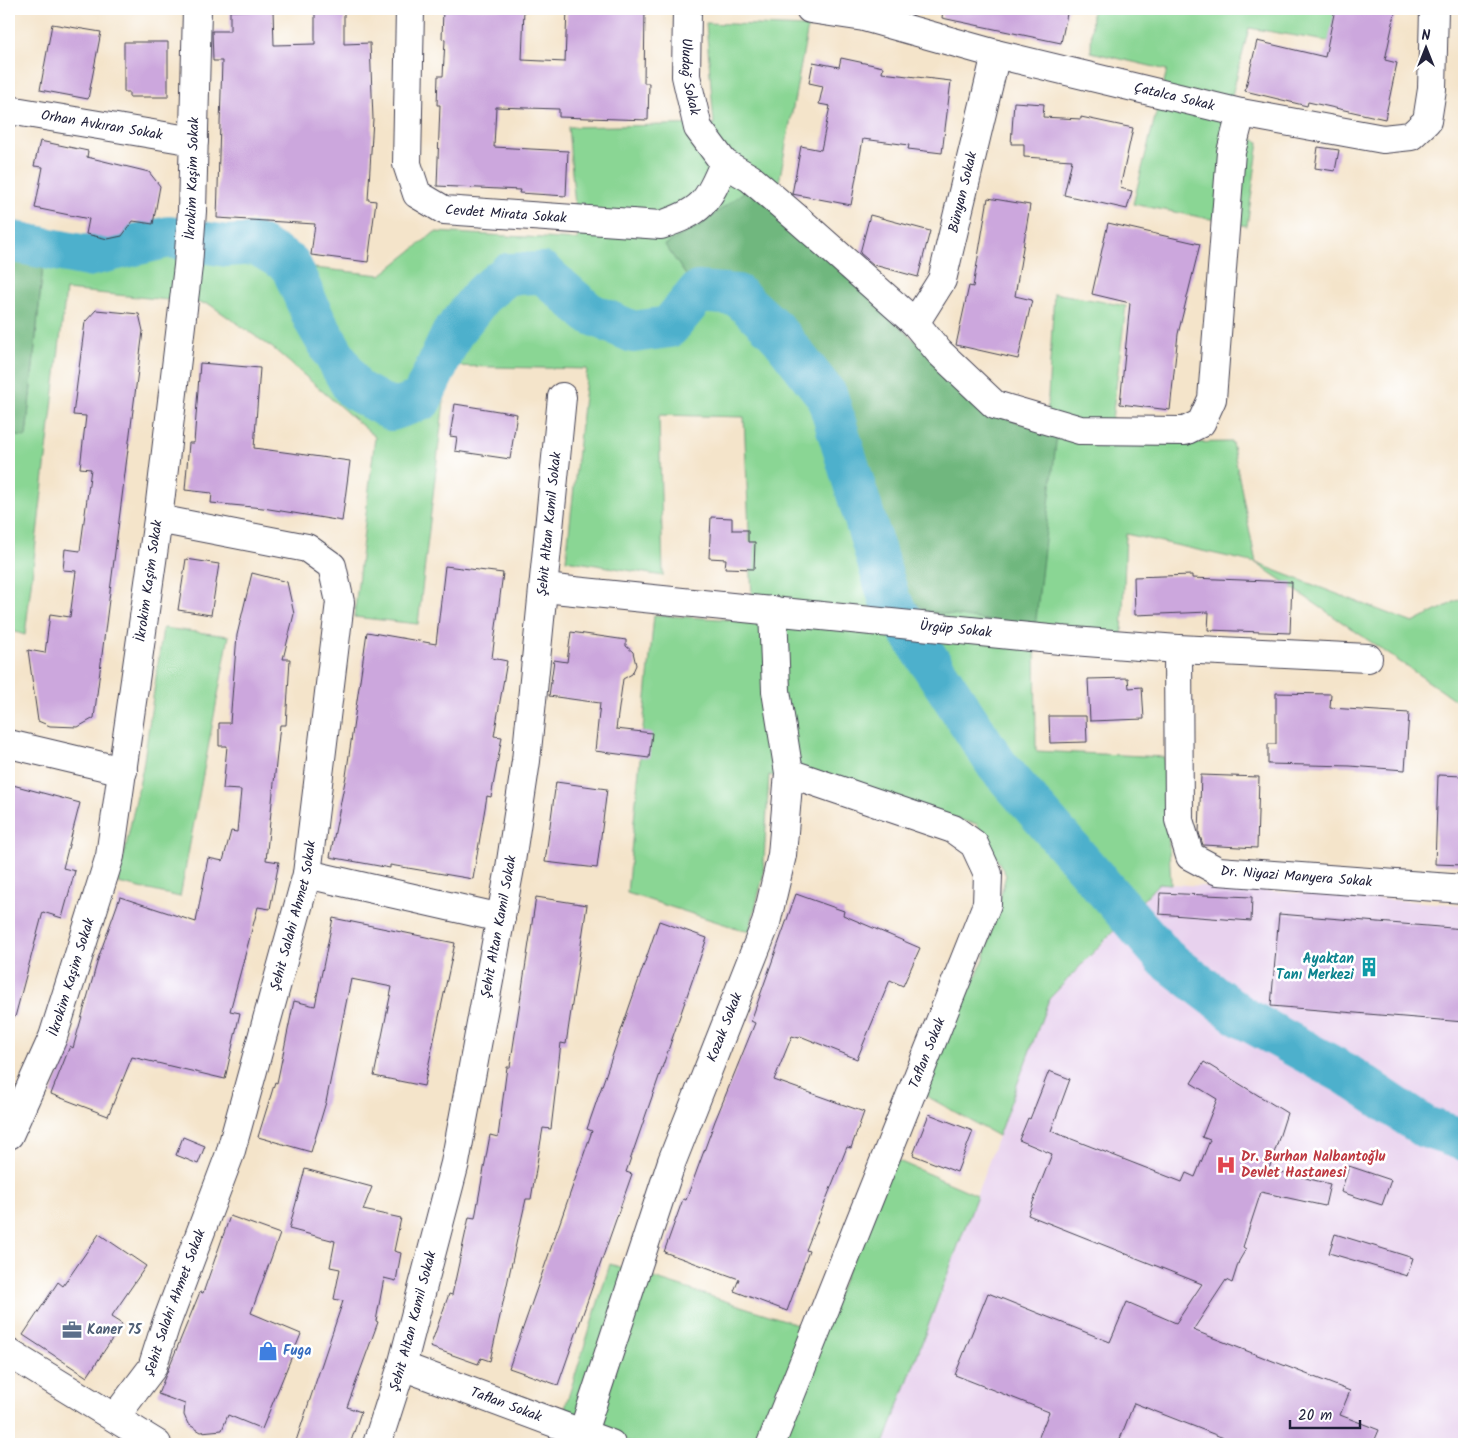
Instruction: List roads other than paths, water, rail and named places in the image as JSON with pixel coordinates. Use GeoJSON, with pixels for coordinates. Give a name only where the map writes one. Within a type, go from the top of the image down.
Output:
{"type":"FeatureCollection","features":[{"type":"Feature","properties":{"kind":"street","name":"İkrokim Kaşim Sokak"},"geometry":{"type":"LineString","coordinates":[[9,1135],[53,1037],[110,856],[158,519],[188,266],[192,212],[197,9]]}},
{"type":"Feature","properties":{"kind":"street","name":"Cevdet Mirata Sokak"},"geometry":{"type":"LineString","coordinates":[[410,9],[406,164],[417,194],[444,210],[660,225],[689,216],[712,194],[724,163]]}},
{"type":"Feature","properties":{"kind":"street","name":"Uludağ Sokak"},"geometry":{"type":"LineString","coordinates":[[687,9],[686,76],[698,128],[724,163]]}},
{"type":"Feature","properties":{"kind":"street","name":"Çatalca Sokak"},"geometry":{"type":"LineString","coordinates":[[810,9],[864,16],[996,54],[1241,113],[1383,139],[1411,136],[1427,121],[1432,89],[1434,9]]}},
{"type":"Feature","properties":{"kind":"street","name":"Bünyan Sokak"},"geometry":{"type":"LineString","coordinates":[[915,323],[942,280],[996,54]]}},
{"type":"Feature","properties":{"kind":"street","name":"Orhan Avkıran Sokak"},"geometry":{"type":"LineString","coordinates":[[9,110],[194,141]]}},
{"type":"Feature","properties":{"kind":"street"},"geometry":{"type":"LineString","coordinates":[[724,163],[757,184],[915,323],[939,352],[995,405],[1080,430],[1184,430],[1201,423],[1212,400],[1231,152],[1241,113]]}},
{"type":"Feature","properties":{"kind":"street","name":"Şehit Altan Kamil Sokak"},"geometry":{"type":"LineString","coordinates":[[377,1444],[402,1366],[455,1163],[501,918],[526,761],[562,397]]}},
{"type":"Feature","properties":{"kind":"street","name":"Şehit Salahi Ahmet Sokak"},"geometry":{"type":"LineString","coordinates":[[115,1417],[152,1368],[166,1324],[230,1154],[307,874],[340,602],[332,566],[307,548],[158,519]]}},
{"type":"Feature","properties":{"kind":"street","name":"Ürgüp Sokak"},"geometry":{"type":"LineString","coordinates":[[544,588],[877,620],[927,627],[1178,649],[1368,658]]}},
{"type":"Feature","properties":{"kind":"street","name":"Kozak Sokak"},"geometry":{"type":"LineString","coordinates":[[583,1432],[672,1161],[766,923],[782,855],[789,773],[776,691],[773,610]]}},
{"type":"Feature","properties":{"kind":"street","name":"Dr. Niyazi Manyera Sokak"},"geometry":{"type":"LineString","coordinates":[[1178,649],[1179,820],[1190,856],[1218,871],[1464,889]]}},
{"type":"Feature","properties":{"kind":"street"},"geometry":{"type":"LineString","coordinates":[[9,744],[122,772]]}},
{"type":"Feature","properties":{"kind":"street","name":"Taflan Sokak"},"geometry":{"type":"LineString","coordinates":[[771,1444],[987,904],[988,874],[974,844],[952,829],[789,773]]}},
{"type":"Feature","properties":{"kind":"street"},"geometry":{"type":"LineString","coordinates":[[307,874],[501,918]]}},
{"type":"Feature","properties":{"kind":"street"},"geometry":{"type":"LineString","coordinates":[[9,1353],[157,1444]]}},
{"type":"Feature","properties":{"kind":"street","name":"Taflan Sokak"},"geometry":{"type":"LineString","coordinates":[[402,1366],[611,1444]]}},
{"type":"Feature","properties":{"kind":"waterway"},"geometry":{"type":"LineString","coordinates":[[9,241],[87,256],[169,237],[227,246],[256,244],[290,264],[315,321],[354,389],[392,410],[421,400],[452,334],[482,295],[508,274],[543,273],[589,313],[633,332],[669,327],[698,292],[737,295],[775,330],[827,396],[890,601],[997,765],[1166,959],[1242,1017],[1346,1074],[1425,1127],[1464,1140]]}},
{"type":"Feature","properties":{"kind":"place","name":"Ayaktan Tanı Merkezi"},"geometry":{"type":"Point","coordinates":[1369,967]}},
{"type":"Feature","properties":{"kind":"place","name":"Dr. Burhan Nalbantoğlu Devlet Hastanesi"},"geometry":{"type":"Point","coordinates":[1226,1165]}},
{"type":"Feature","properties":{"kind":"place","name":"Kaner 75"},"geometry":{"type":"Point","coordinates":[72,1330]}},
{"type":"Feature","properties":{"kind":"place","name":"Fuga"},"geometry":{"type":"Point","coordinates":[268,1351]}}]}
